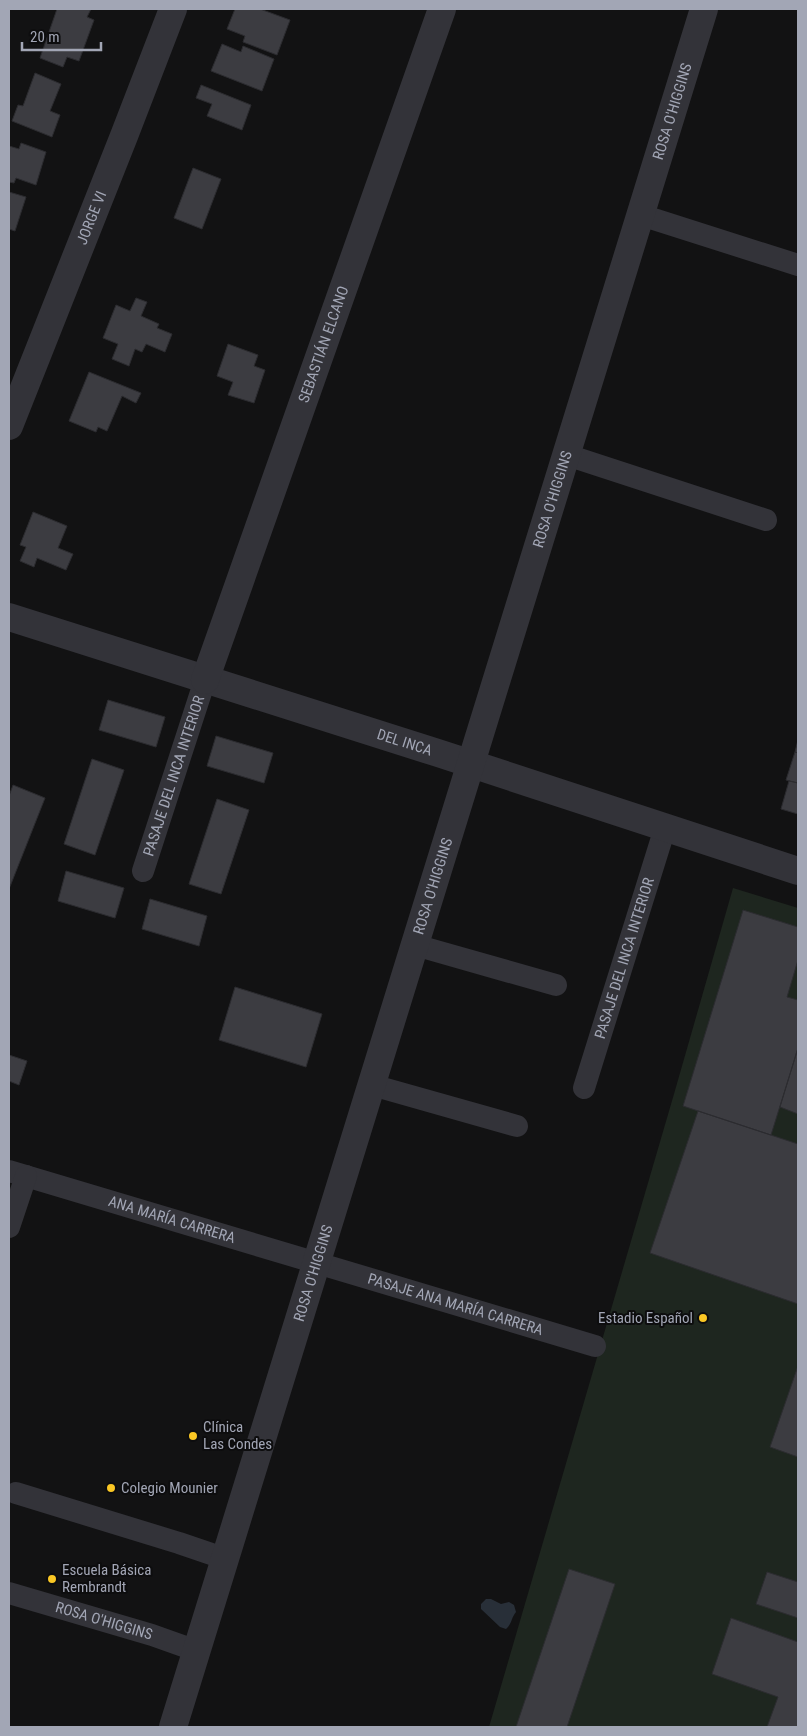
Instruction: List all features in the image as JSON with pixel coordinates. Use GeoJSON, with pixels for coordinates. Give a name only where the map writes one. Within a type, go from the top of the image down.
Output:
{"type":"FeatureCollection","features":[{"type":"Feature","properties":{"kind":"street","name":"JORGE VI"},"geometry":{"type":"LineString","coordinates":[[9,426],[173,9]]}},
{"type":"Feature","properties":{"kind":"street","name":"SEBASTIÁN ELCANO"},"geometry":{"type":"LineString","coordinates":[[206,680],[442,9]]}},
{"type":"Feature","properties":{"kind":"street","name":"ROSA O'HIGGINS"},"geometry":{"type":"LineString","coordinates":[[173,1727],[704,9]]}},
{"type":"Feature","properties":{"kind":"street"},"geometry":{"type":"LineString","coordinates":[[641,215],[798,265]]}},
{"type":"Feature","properties":{"kind":"street"},"geometry":{"type":"LineString","coordinates":[[566,455],[766,520]]}},
{"type":"Feature","properties":{"kind":"street","name":"DEL INCA"},"geometry":{"type":"LineString","coordinates":[[9,617],[471,764],[798,871]]}},
{"type":"Feature","properties":{"kind":"street","name":"PASAJE DEL INCA INTERIOR"},"geometry":{"type":"LineString","coordinates":[[143,871],[206,680]]}},
{"type":"Feature","properties":{"kind":"street","name":"PASAJE DEL INCA INTERIOR"},"geometry":{"type":"LineString","coordinates":[[584,1088],[665,828]]}},
{"type":"Feature","properties":{"kind":"street"},"geometry":{"type":"LineString","coordinates":[[415,945],[556,985]]}},
{"type":"Feature","properties":{"kind":"street"},"geometry":{"type":"LineString","coordinates":[[372,1085],[517,1126]]}},
{"type":"Feature","properties":{"kind":"street","name":"ANA MARÍA CARRERA"},"geometry":{"type":"LineString","coordinates":[[9,1227],[18,1173],[317,1263]]}},
{"type":"Feature","properties":{"kind":"street","name":"PASAJE ANA MARÍA CARRERA"},"geometry":{"type":"LineString","coordinates":[[317,1263],[595,1346]]}},
{"type":"Feature","properties":{"kind":"street"},"geometry":{"type":"LineString","coordinates":[[16,1493],[226,1559]]}},
{"type":"Feature","properties":{"kind":"street","name":"ROSA O'HIGGINS"},"geometry":{"type":"LineString","coordinates":[[9,1592],[152,1635],[197,1651]]}},
{"type":"Feature","properties":{"kind":"shaded area","name":"Estadio Español"},"geometry":{"type":"Polygon","coordinates":[[[733,888],[798,908],[798,1727],[489,1727],[674,1094],[733,888]]]}},
{"type":"Feature","properties":{"kind":"shaded area"},"geometry":{"type":"Polygon","coordinates":[[[486,1599],[491,1599],[501,1604],[509,1602],[514,1605],[516,1612],[506,1629],[500,1627],[481,1609],[481,1604],[486,1599]]]}},
{"type":"Feature","properties":{"kind":"building"},"geometry":{"type":"Polygon","coordinates":[[[57,9],[91,9],[87,17],[94,20],[79,61],[67,57],[63,67],[40,58],[57,9]]]}},
{"type":"Feature","properties":{"kind":"building"},"geometry":{"type":"Polygon","coordinates":[[[235,9],[260,9],[290,20],[277,55],[243,42],[245,36],[227,29],[235,9]]]}},
{"type":"Feature","properties":{"kind":"building"},"geometry":{"type":"Polygon","coordinates":[[[222,44],[241,52],[243,46],[274,59],[262,91],[211,71],[222,44]]]}},
{"type":"Feature","properties":{"kind":"building"},"geometry":{"type":"Polygon","coordinates":[[[35,73],[61,84],[50,111],[60,115],[52,137],[12,121],[18,105],[23,106],[35,73]]]}},
{"type":"Feature","properties":{"kind":"building"},"geometry":{"type":"Polygon","coordinates":[[[201,85],[251,105],[242,130],[207,116],[212,104],[196,98],[201,85]]]}},
{"type":"Feature","properties":{"kind":"building"},"geometry":{"type":"Polygon","coordinates":[[[21,143],[46,152],[36,185],[16,178],[14,183],[9,182],[9,146],[19,149],[21,143]]]}},
{"type":"Feature","properties":{"kind":"building"},"geometry":{"type":"Polygon","coordinates":[[[193,168],[221,179],[202,229],[174,218],[193,168]]]}},
{"type":"Feature","properties":{"kind":"building"},"geometry":{"type":"Polygon","coordinates":[[[9,192],[26,197],[15,231],[9,229],[9,192]]]}},
{"type":"Feature","properties":{"kind":"building"},"geometry":{"type":"Polygon","coordinates":[[[136,298],[147,302],[141,316],[159,324],[157,328],[172,334],[165,352],[146,344],[142,352],[135,349],[129,366],[112,359],[118,344],[103,338],[116,305],[130,311],[136,298]]]}},
{"type":"Feature","properties":{"kind":"building"},"geometry":{"type":"Polygon","coordinates":[[[228,344],[258,355],[254,366],[265,370],[254,403],[228,395],[233,382],[217,376],[228,344]]]}},
{"type":"Feature","properties":{"kind":"building"},"geometry":{"type":"Polygon","coordinates":[[[89,372],[141,393],[136,403],[122,396],[107,431],[98,427],[96,432],[69,421],[89,372]]]}},
{"type":"Feature","properties":{"kind":"building"},"geometry":{"type":"Polygon","coordinates":[[[33,512],[67,526],[58,548],[73,554],[66,570],[37,558],[34,567],[20,561],[26,547],[20,545],[33,512]]]}},
{"type":"Feature","properties":{"kind":"building"},"geometry":{"type":"Polygon","coordinates":[[[108,700],[165,717],[156,747],[99,730],[108,700]]]}},
{"type":"Feature","properties":{"kind":"building"},"geometry":{"type":"Polygon","coordinates":[[[216,736],[273,753],[264,783],[207,766],[216,736]]]}},
{"type":"Feature","properties":{"kind":"building"},"geometry":{"type":"Polygon","coordinates":[[[798,740],[798,753],[795,752],[798,740]]]}},
{"type":"Feature","properties":{"kind":"building"},"geometry":{"type":"Polygon","coordinates":[[[795,752],[798,753],[798,783],[786,780],[795,752]]]}},
{"type":"Feature","properties":{"kind":"building"},"geometry":{"type":"Polygon","coordinates":[[[92,759],[124,770],[95,855],[64,844],[92,759]]]}},
{"type":"Feature","properties":{"kind":"building"},"geometry":{"type":"Polygon","coordinates":[[[789,781],[798,783],[798,814],[781,809],[789,781]]]}},
{"type":"Feature","properties":{"kind":"building"},"geometry":{"type":"Polygon","coordinates":[[[13,785],[45,798],[9,889],[9,796],[13,785]]]}},
{"type":"Feature","properties":{"kind":"building"},"geometry":{"type":"Polygon","coordinates":[[[217,799],[249,810],[221,894],[189,884],[217,799]]]}},
{"type":"Feature","properties":{"kind":"building"},"geometry":{"type":"Polygon","coordinates":[[[66,871],[124,888],[115,918],[58,901],[66,871]]]}},
{"type":"Feature","properties":{"kind":"building"},"geometry":{"type":"Polygon","coordinates":[[[150,899],[207,916],[199,946],[142,929],[150,899]]]}},
{"type":"Feature","properties":{"kind":"building"},"geometry":{"type":"Polygon","coordinates":[[[743,910],[798,927],[798,960],[787,997],[798,1000],[798,1048],[771,1135],[683,1106],[743,910]]]}},
{"type":"Feature","properties":{"kind":"building"},"geometry":{"type":"Polygon","coordinates":[[[235,987],[322,1014],[306,1067],[219,1040],[235,987]]]}},
{"type":"Feature","properties":{"kind":"building"},"geometry":{"type":"Polygon","coordinates":[[[798,1048],[798,1114],[780,1107],[798,1048]]]}},
{"type":"Feature","properties":{"kind":"building"},"geometry":{"type":"Polygon","coordinates":[[[9,1055],[27,1061],[19,1085],[9,1081],[9,1055]]]}},
{"type":"Feature","properties":{"kind":"building"},"geometry":{"type":"Polygon","coordinates":[[[698,1111],[798,1144],[798,1304],[650,1253],[698,1111]]]}},
{"type":"Feature","properties":{"kind":"building"},"geometry":{"type":"Polygon","coordinates":[[[798,1366],[798,1457],[770,1447],[798,1366]]]}},
{"type":"Feature","properties":{"kind":"building"},"geometry":{"type":"Polygon","coordinates":[[[569,1569],[615,1584],[567,1727],[516,1727],[569,1569]]]}},
{"type":"Feature","properties":{"kind":"building"},"geometry":{"type":"Polygon","coordinates":[[[767,1572],[798,1582],[798,1618],[756,1604],[767,1572]]]}},
{"type":"Feature","properties":{"kind":"building"},"geometry":{"type":"Polygon","coordinates":[[[731,1618],[798,1642],[798,1727],[767,1727],[778,1697],[712,1674],[731,1618]]]}},
{"type":"Feature","properties":{"kind":"place","name":"Estadio Español"},"geometry":{"type":"Point","coordinates":[703,1318]}},
{"type":"Feature","properties":{"kind":"place","name":"Clínica Las Condes"},"geometry":{"type":"Point","coordinates":[193,1436]}},
{"type":"Feature","properties":{"kind":"place","name":"Colegio Mounier"},"geometry":{"type":"Point","coordinates":[111,1488]}},
{"type":"Feature","properties":{"kind":"place","name":"Escuela Básica Rembrandt"},"geometry":{"type":"Point","coordinates":[52,1579]}}]}
